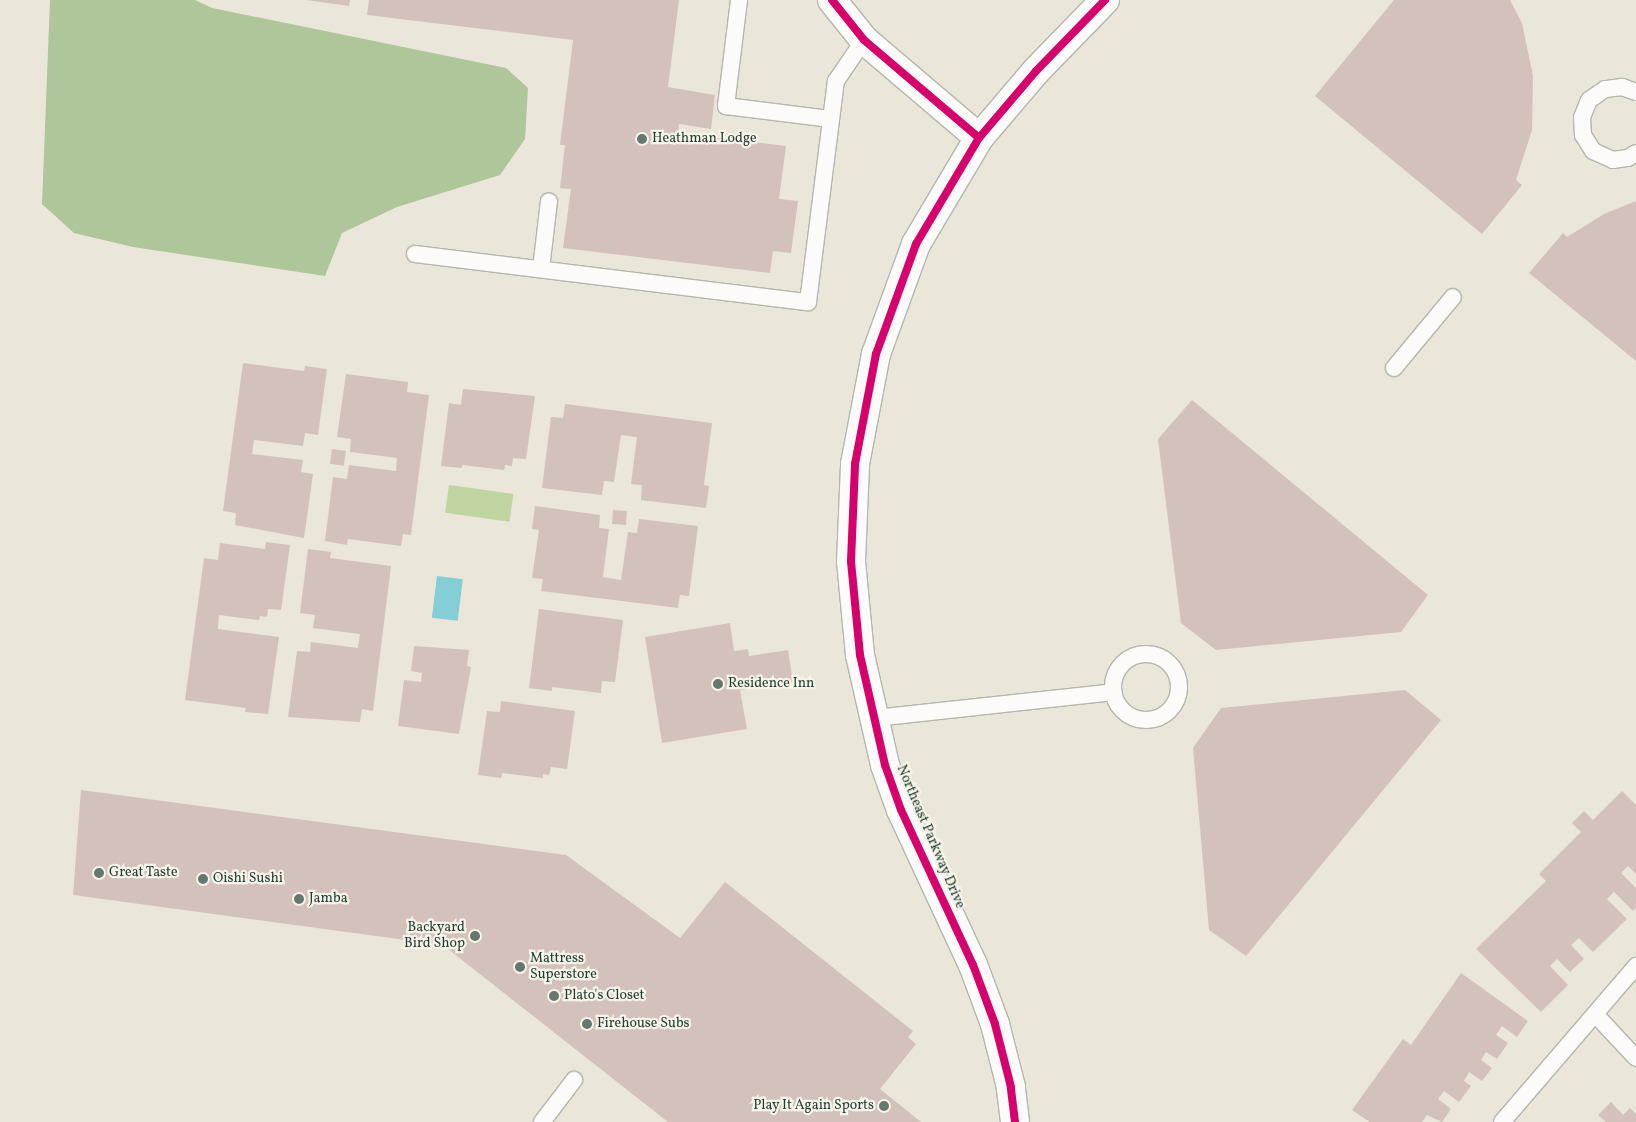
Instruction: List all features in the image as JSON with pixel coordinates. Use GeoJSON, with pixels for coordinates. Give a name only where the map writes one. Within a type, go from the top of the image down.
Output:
{"type":"FeatureCollection","features":[{"type":"Feature","properties":{"kind":"street"},"geometry":{"type":"LineString","coordinates":[[832,0],[864,40],[979,138]]}},
{"type":"Feature","properties":{"kind":"street","name":"Northeast Parkway Drive"},"geometry":{"type":"LineString","coordinates":[[1015,1122],[1011,1087],[996,1024],[973,964],[902,810],[885,765],[860,655],[851,561],[857,455],[876,354],[916,244],[979,138],[1036,71],[1105,0]]}},
{"type":"Feature","properties":{"kind":"lane"},"geometry":{"type":"LineString","coordinates":[[739,0],[726,106],[831,119]]}},
{"type":"Feature","properties":{"kind":"lane"},"geometry":{"type":"LineString","coordinates":[[415,254],[808,302],[836,81],[864,40]]}},
{"type":"Feature","properties":{"kind":"lane"},"geometry":{"type":"LineString","coordinates":[[1636,92],[1622,87],[1605,89],[1590,100],[1582,117],[1583,135],[1593,150],[1613,160],[1628,158],[1636,153]]}},
{"type":"Feature","properties":{"kind":"lane"},"geometry":{"type":"LineString","coordinates":[[541,269],[549,201]]}},
{"type":"Feature","properties":{"kind":"lane"},"geometry":{"type":"LineString","coordinates":[[1394,368],[1453,297]]}},
{"type":"Feature","properties":{"kind":"lane"},"geometry":{"type":"LineString","coordinates":[[1139,654],[1164,658],[1178,678],[1176,702],[1168,712],[1153,719],[1141,719],[1126,713],[1118,704],[1114,692],[1119,668],[1139,654]]}},
{"type":"Feature","properties":{"kind":"lane"},"geometry":{"type":"LineString","coordinates":[[874,718],[1114,692]]}},
{"type":"Feature","properties":{"kind":"lane"},"geometry":{"type":"LineString","coordinates":[[1502,1122],[1636,966]]}},
{"type":"Feature","properties":{"kind":"lane"},"geometry":{"type":"LineString","coordinates":[[1595,1014],[1636,1058]]}},
{"type":"Feature","properties":{"kind":"lane"},"geometry":{"type":"LineString","coordinates":[[542,1122],[574,1080]]}},
{"type":"Feature","properties":{"kind":"green space"},"geometry":{"type":"Polygon","coordinates":[[[50,0],[195,0],[212,8],[506,68],[528,88],[525,139],[500,175],[397,207],[342,233],[325,276],[133,247],[74,233],[42,204],[50,0]]]}},
{"type":"Feature","properties":{"kind":"green space"},"geometry":{"type":"Polygon","coordinates":[[[449,485],[513,494],[509,522],[445,513],[449,485]]]}},
{"type":"Feature","properties":{"kind":"water"},"geometry":{"type":"Polygon","coordinates":[[[437,576],[463,579],[458,621],[432,618],[437,576]]]}},
{"type":"Feature","properties":{"kind":"building"},"geometry":{"type":"Polygon","coordinates":[[[306,0],[350,0],[349,6],[306,0]]]}},
{"type":"Feature","properties":{"kind":"building","name":"Heathman Lodge"},"geometry":{"type":"Polygon","coordinates":[[[369,0],[679,0],[668,87],[715,95],[711,129],[679,124],[678,133],[786,146],[779,199],[798,201],[791,253],[773,251],[770,273],[563,248],[571,189],[560,188],[565,145],[560,145],[573,40],[367,15],[369,0]]]}},
{"type":"Feature","properties":{"kind":"building"},"geometry":{"type":"Polygon","coordinates":[[[1394,0],[1510,0],[1522,23],[1533,76],[1532,130],[1516,180],[1522,185],[1482,234],[1315,96],[1394,0]]]}},
{"type":"Feature","properties":{"kind":"building"},"geometry":{"type":"Polygon","coordinates":[[[1636,201],[1636,361],[1529,273],[1563,233],[1567,237],[1604,214],[1636,201]]]}},
{"type":"Feature","properties":{"kind":"building"},"geometry":{"type":"Polygon","coordinates":[[[243,363],[304,371],[305,366],[327,369],[318,435],[305,433],[303,446],[254,440],[252,454],[303,460],[301,472],[313,474],[304,538],[235,525],[236,513],[223,511],[243,363]]]}},
{"type":"Feature","properties":{"kind":"building"},"geometry":{"type":"Polygon","coordinates":[[[346,374],[408,382],[407,392],[429,395],[411,535],[403,534],[401,546],[348,539],[347,545],[325,541],[333,477],[347,479],[349,465],[396,471],[397,458],[350,452],[351,439],[337,437],[346,374]]]}},
{"type":"Feature","properties":{"kind":"building"},"geometry":{"type":"Polygon","coordinates":[[[463,389],[535,396],[526,459],[513,458],[512,466],[505,465],[504,470],[462,465],[462,468],[441,466],[449,403],[461,405],[463,389]]]}},
{"type":"Feature","properties":{"kind":"building"},"geometry":{"type":"Polygon","coordinates":[[[1192,400],[1428,595],[1401,632],[1216,650],[1181,623],[1158,439],[1192,400]]]}},
{"type":"Feature","properties":{"kind":"building"},"geometry":{"type":"Polygon","coordinates":[[[565,404],[712,423],[704,485],[709,486],[706,508],[641,500],[642,485],[631,484],[637,437],[621,435],[614,482],[604,481],[602,495],[542,488],[551,417],[563,418],[565,404]]]}},
{"type":"Feature","properties":{"kind":"building"},"geometry":{"type":"Polygon","coordinates":[[[332,449],[346,451],[344,466],[330,464],[332,449]]]}},
{"type":"Feature","properties":{"kind":"building"},"geometry":{"type":"Polygon","coordinates":[[[535,506],[600,515],[599,528],[609,529],[603,577],[621,580],[628,532],[637,533],[639,519],[698,526],[689,596],[680,595],[678,608],[541,591],[543,579],[532,578],[539,530],[532,529],[535,506]]]}},
{"type":"Feature","properties":{"kind":"building"},"geometry":{"type":"Polygon","coordinates":[[[613,510],[627,511],[626,525],[612,524],[613,510]]]}},
{"type":"Feature","properties":{"kind":"building"},"geometry":{"type":"Polygon","coordinates":[[[266,542],[290,545],[281,610],[268,609],[267,617],[260,616],[259,620],[219,615],[218,629],[279,637],[268,714],[245,712],[246,708],[185,700],[204,558],[218,560],[220,543],[265,549],[266,542]]]}},
{"type":"Feature","properties":{"kind":"building"},"geometry":{"type":"Polygon","coordinates":[[[308,549],[331,552],[330,558],[391,566],[373,711],[362,709],[360,722],[288,717],[297,651],[310,652],[311,642],[358,648],[360,634],[313,628],[315,615],[300,613],[308,549]]]}},
{"type":"Feature","properties":{"kind":"building"},"geometry":{"type":"Polygon","coordinates":[[[539,609],[623,620],[615,682],[602,681],[601,693],[552,687],[552,691],[529,688],[539,609]]]}},
{"type":"Feature","properties":{"kind":"building","name":"Residence Inn"},"geometry":{"type":"Polygon","coordinates":[[[730,623],[734,651],[748,649],[749,656],[788,650],[793,682],[740,690],[747,729],[662,743],[645,637],[730,623]]]}},
{"type":"Feature","properties":{"kind":"building"},"geometry":{"type":"Polygon","coordinates":[[[414,646],[469,650],[467,666],[471,667],[459,734],[398,726],[404,680],[421,682],[422,673],[411,671],[414,646]]]}},
{"type":"Feature","properties":{"kind":"building"},"geometry":{"type":"Polygon","coordinates":[[[1405,690],[1441,720],[1246,956],[1209,930],[1193,748],[1221,708],[1405,690]]]}},
{"type":"Feature","properties":{"kind":"building"},"geometry":{"type":"Polygon","coordinates":[[[501,701],[575,711],[567,769],[551,767],[549,775],[543,774],[543,778],[502,773],[501,778],[478,775],[487,711],[500,712],[501,701]]]}},
{"type":"Feature","properties":{"kind":"building"},"geometry":{"type":"Polygon","coordinates":[[[81,790],[566,855],[680,938],[725,882],[913,1031],[908,1037],[916,1044],[880,1089],[921,1122],[668,1122],[443,945],[73,895],[81,790]]]}},
{"type":"Feature","properties":{"kind":"building"},"geometry":{"type":"Polygon","coordinates":[[[1622,791],[1636,805],[1636,874],[1628,866],[1621,873],[1636,888],[1636,908],[1633,911],[1614,892],[1607,899],[1627,919],[1593,952],[1579,938],[1571,945],[1584,959],[1570,972],[1557,959],[1550,966],[1568,985],[1541,1012],[1476,949],[1546,881],[1539,874],[1581,832],[1572,823],[1584,811],[1593,820],[1622,791]]]}},
{"type":"Feature","properties":{"kind":"building"},"geometry":{"type":"Polygon","coordinates":[[[1461,973],[1528,1021],[1517,1037],[1502,1026],[1496,1035],[1508,1043],[1497,1059],[1486,1052],[1481,1060],[1492,1068],[1482,1081],[1469,1072],[1464,1081],[1471,1086],[1459,1102],[1444,1091],[1438,1099],[1451,1109],[1442,1122],[1427,1115],[1422,1122],[1370,1122],[1352,1110],[1403,1039],[1411,1045],[1461,973]]]}},
{"type":"Feature","properties":{"kind":"building"},"geometry":{"type":"Polygon","coordinates":[[[1611,1102],[1623,1115],[1630,1108],[1636,1114],[1636,1122],[1606,1122],[1598,1115],[1611,1102]]]}},
{"type":"Feature","properties":{"kind":"cycle path"},"geometry":{"type":"LineString","coordinates":[[832,0],[864,40],[979,138]]}},
{"type":"Feature","properties":{"kind":"cycle path"},"geometry":{"type":"LineString","coordinates":[[1015,1122],[1011,1087],[995,1024],[973,965],[901,810],[885,765],[860,655],[851,561],[855,464],[876,354],[916,244],[979,138],[1036,71],[1105,0]]}},
{"type":"Feature","properties":{"kind":"place","name":"Heathman Lodge"},"geometry":{"type":"Point","coordinates":[642,139]}},
{"type":"Feature","properties":{"kind":"place","name":"Residence Inn"},"geometry":{"type":"Point","coordinates":[718,684]}},
{"type":"Feature","properties":{"kind":"place","name":"Great Taste"},"geometry":{"type":"Point","coordinates":[99,873]}},
{"type":"Feature","properties":{"kind":"place","name":"Oishi Sushi"},"geometry":{"type":"Point","coordinates":[203,879]}},
{"type":"Feature","properties":{"kind":"place","name":"Jamba"},"geometry":{"type":"Point","coordinates":[299,899]}},
{"type":"Feature","properties":{"kind":"place","name":"Backyard Bird Shop"},"geometry":{"type":"Point","coordinates":[475,936]}},
{"type":"Feature","properties":{"kind":"place","name":"Mattress Superstore"},"geometry":{"type":"Point","coordinates":[520,967]}},
{"type":"Feature","properties":{"kind":"place","name":"Plato's Closet"},"geometry":{"type":"Point","coordinates":[554,996]}},
{"type":"Feature","properties":{"kind":"place","name":"Firehouse Subs"},"geometry":{"type":"Point","coordinates":[587,1024]}},
{"type":"Feature","properties":{"kind":"place","name":"Play It Again Sports"},"geometry":{"type":"Point","coordinates":[884,1106]}}]}
